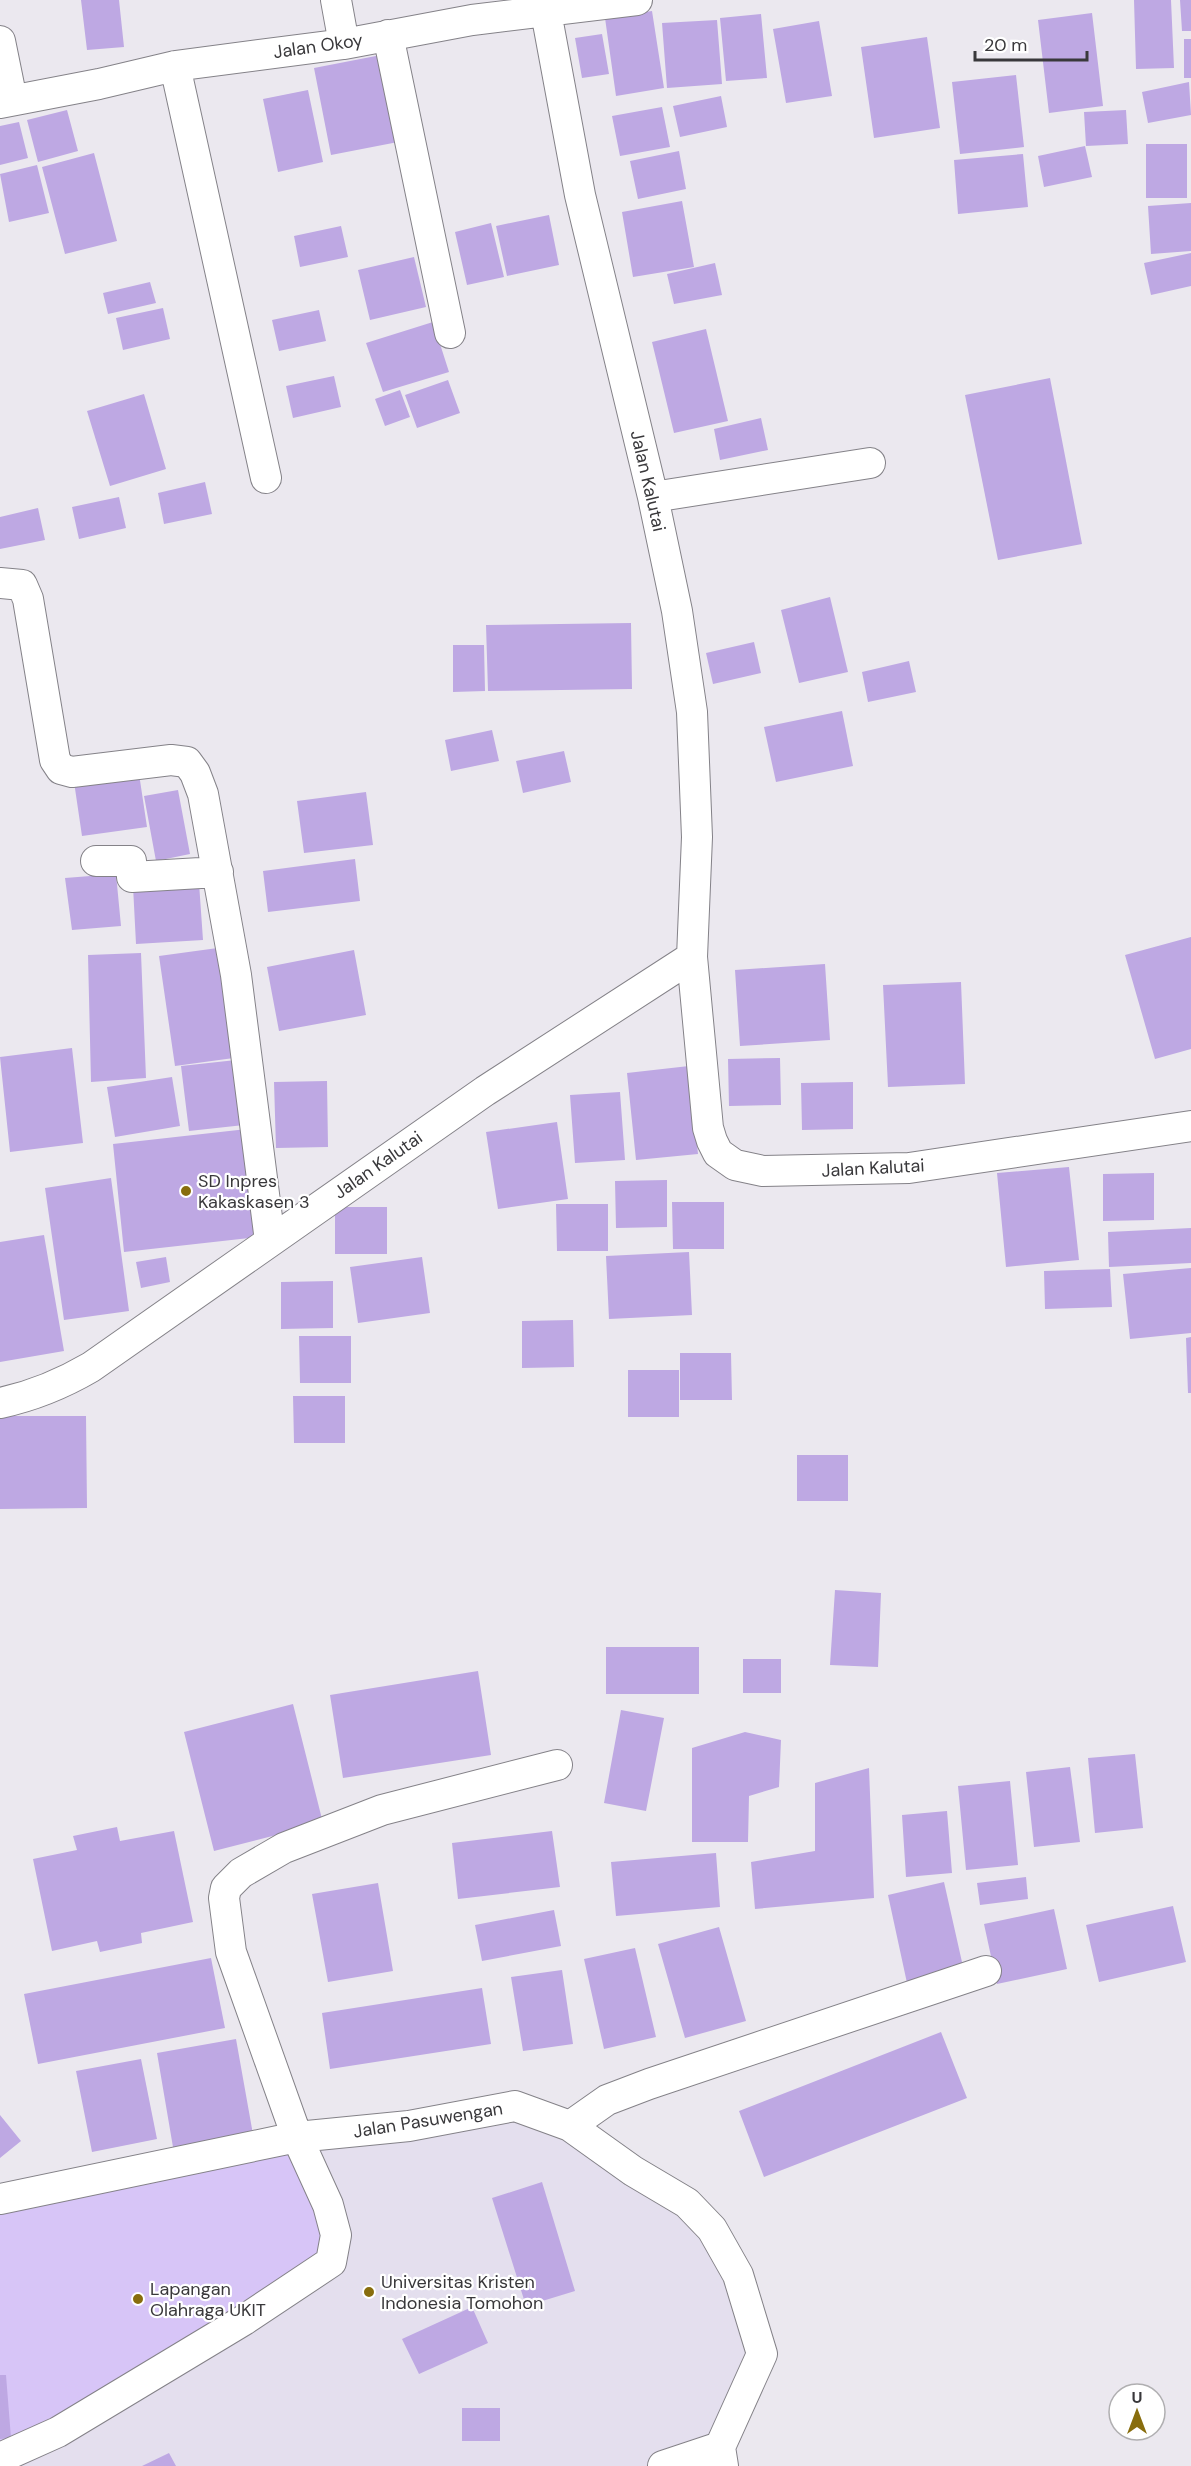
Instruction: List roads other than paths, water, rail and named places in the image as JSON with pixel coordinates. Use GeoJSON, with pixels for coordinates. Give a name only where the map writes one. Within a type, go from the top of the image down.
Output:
{"type":"FeatureCollection","features":[{"type":"Feature","properties":{"kind":"street"},"geometry":{"type":"LineString","coordinates":[[336,0],[344,44]]}},
{"type":"Feature","properties":{"kind":"street","name":"Jalan Okoy"},"geometry":{"type":"LineString","coordinates":[[6,101],[99,84],[176,66],[344,44],[472,20],[637,0]]}},
{"type":"Feature","properties":{"kind":"street","name":"Jalan Kalutai"},"geometry":{"type":"LineString","coordinates":[[546,12],[580,195],[677,611],[692,712],[697,837],[692,957],[708,1128],[718,1153],[735,1165],[763,1172],[909,1168],[1191,1126]]}},
{"type":"Feature","properties":{"kind":"street"},"geometry":{"type":"LineString","coordinates":[[388,35],[450,333]]}},
{"type":"Feature","properties":{"kind":"street"},"geometry":{"type":"LineString","coordinates":[[0,41],[6,101]]}},
{"type":"Feature","properties":{"kind":"street"},"geometry":{"type":"LineString","coordinates":[[176,66],[266,478]]}},
{"type":"Feature","properties":{"kind":"street"},"geometry":{"type":"LineString","coordinates":[[652,497],[870,463]]}},
{"type":"Feature","properties":{"kind":"street"},"geometry":{"type":"LineString","coordinates":[[0,582],[22,585],[28,599],[55,760],[61,769],[72,772],[171,760],[187,762],[195,774],[203,795],[236,975],[270,1241]]}},
{"type":"Feature","properties":{"kind":"street"},"geometry":{"type":"LineString","coordinates":[[96,861],[131,861],[132,877],[218,872]]}},
{"type":"Feature","properties":{"kind":"street","name":"Jalan Kalutai"},"geometry":{"type":"LineString","coordinates":[[0,1403],[32,1396],[92,1367],[485,1091],[692,957]]}},
{"type":"Feature","properties":{"kind":"street"},"geometry":{"type":"LineString","coordinates":[[0,2458],[58,2432],[244,2320],[331,2262],[336,2235],[328,2205],[297,2137],[231,1952],[224,1898],[226,1888],[241,1873],[284,1848],[382,1810],[557,1765]]}},
{"type":"Feature","properties":{"kind":"street"},"geometry":{"type":"LineString","coordinates":[[570,2126],[607,2100],[649,2084],[986,1971]]}},
{"type":"Feature","properties":{"kind":"street","name":"Jalan Pasuwengan"},"geometry":{"type":"LineString","coordinates":[[0,2199],[297,2137],[409,2126],[515,2106],[570,2126],[633,2171],[687,2203],[712,2229],[738,2275],[762,2354],[722,2456]]}},
{"type":"Feature","properties":{"kind":"street"},"geometry":{"type":"LineString","coordinates":[[663,2466],[722,2456]]}},
{"type":"Feature","properties":{"kind":"place","name":"SD Inpres Kakaskasen 3"},"geometry":{"type":"Point","coordinates":[186,1191]}},
{"type":"Feature","properties":{"kind":"place","name":"Universitas Kristen Indonesia Tomohon"},"geometry":{"type":"Point","coordinates":[369,2292]}},
{"type":"Feature","properties":{"kind":"place","name":"Lapangan Olahraga UKIT"},"geometry":{"type":"Point","coordinates":[138,2299]}}]}
